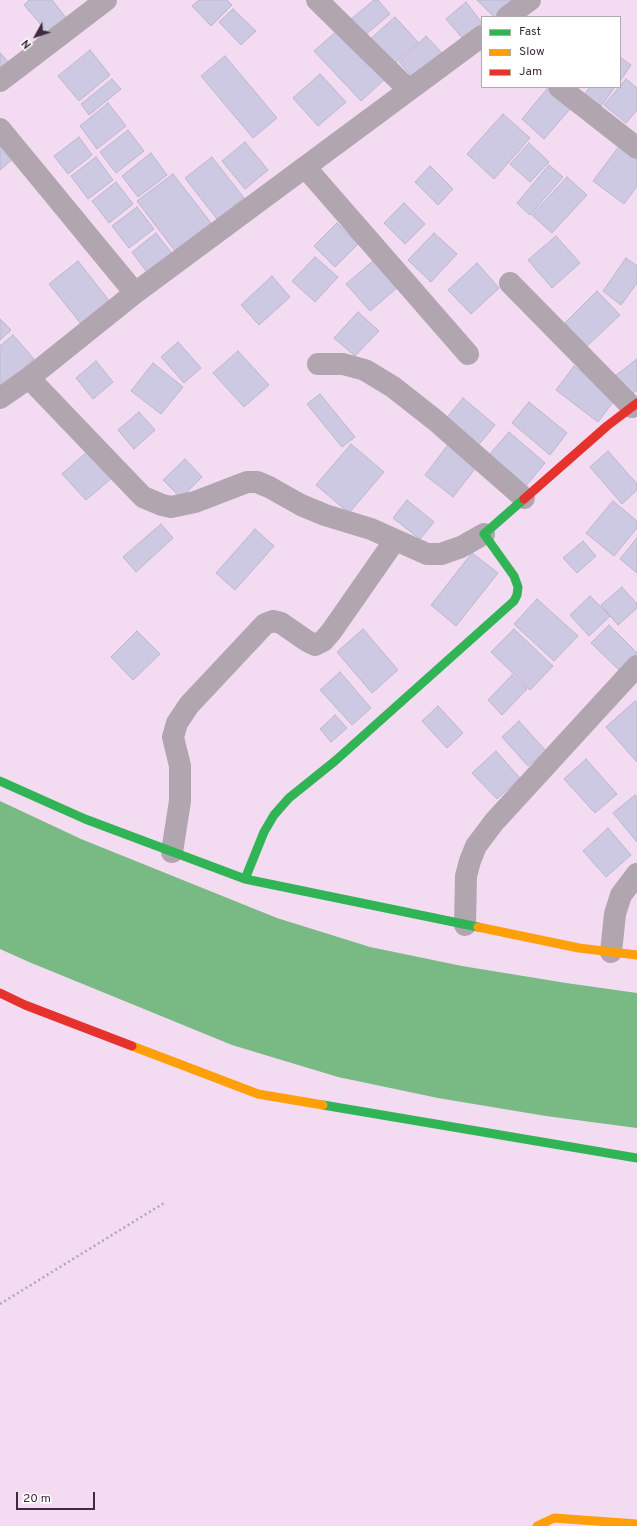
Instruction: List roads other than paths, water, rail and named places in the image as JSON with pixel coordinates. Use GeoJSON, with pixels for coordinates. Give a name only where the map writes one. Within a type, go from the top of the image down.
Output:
{"type":"FeatureCollection","features":[{"type":"Feature","properties":{"kind":"street"},"geometry":{"type":"LineString","coordinates":[[0,81],[106,0]]}},
{"type":"Feature","properties":{"kind":"street"},"geometry":{"type":"LineString","coordinates":[[317,0],[409,90]]}},
{"type":"Feature","properties":{"kind":"street"},"geometry":{"type":"LineString","coordinates":[[508,16],[530,0]]}},
{"type":"Feature","properties":{"kind":"street"},"geometry":{"type":"LineString","coordinates":[[0,398],[29,378],[135,293],[481,37]]}},
{"type":"Feature","properties":{"kind":"street"},"geometry":{"type":"LineString","coordinates":[[560,88],[637,148]]}},
{"type":"Feature","properties":{"kind":"street"},"geometry":{"type":"LineString","coordinates":[[0,129],[135,293]]}},
{"type":"Feature","properties":{"kind":"street"},"geometry":{"type":"LineString","coordinates":[[305,167],[468,354]]}},
{"type":"Feature","properties":{"kind":"street"},"geometry":{"type":"LineString","coordinates":[[29,378],[134,488],[143,497],[152,502],[171,507],[195,502],[247,482],[257,482],[269,487],[300,505],[325,515],[371,529],[427,554],[441,554],[461,547],[484,534],[606,426],[635,405],[510,283]]}},
{"type":"Feature","properties":{"kind":"street"},"geometry":{"type":"LineString","coordinates":[[318,364],[343,364],[365,370],[393,387],[435,420],[524,498]]}},
{"type":"Feature","properties":{"kind":"street"},"geometry":{"type":"LineString","coordinates":[[246,879],[264,832],[274,815],[289,798],[335,760],[514,601],[517,595],[518,587],[514,576],[484,534]]}},
{"type":"Feature","properties":{"kind":"street"},"geometry":{"type":"LineString","coordinates":[[172,852],[180,801],[180,766],[173,737],[177,724],[189,705],[256,634],[273,621],[281,623],[314,645],[323,641],[336,626],[395,540]]}},
{"type":"Feature","properties":{"kind":"street"},"geometry":{"type":"LineString","coordinates":[[465,925],[466,876],[470,860],[476,846],[494,822],[637,666]]}},
{"type":"Feature","properties":{"kind":"street"},"geometry":{"type":"LineString","coordinates":[[0,781],[85,819],[246,879],[579,948],[637,955]]}},
{"type":"Feature","properties":{"kind":"street"},"geometry":{"type":"LineString","coordinates":[[611,952],[616,914],[621,895],[637,874]]}},
{"type":"Feature","properties":{"kind":"street"},"geometry":{"type":"LineString","coordinates":[[0,993],[25,1005],[258,1094],[637,1158]]}},
{"type":"Feature","properties":{"kind":"street"},"geometry":{"type":"LineString","coordinates":[[537,1526],[554,1518],[637,1524]]}}]}
